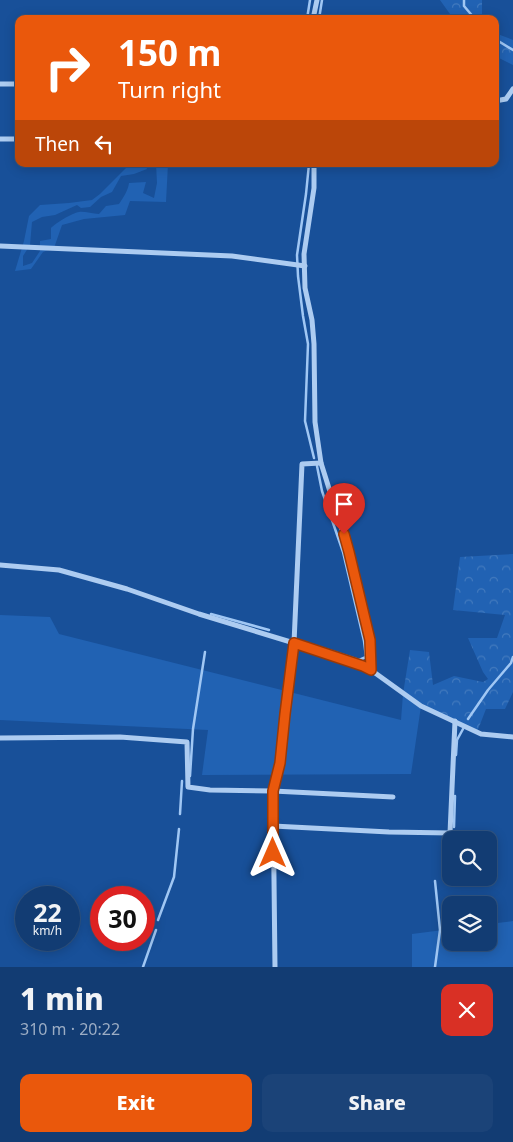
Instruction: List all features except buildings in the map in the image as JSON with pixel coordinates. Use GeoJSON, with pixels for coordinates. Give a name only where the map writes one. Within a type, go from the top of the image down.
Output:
{"type":"FeatureCollection","features":[{"type":"Feature","properties":{"kind":"street"},"geometry":{"type":"LineString","coordinates":[[314,15],[317,0]]}},
{"type":"Feature","properties":{"kind":"street"},"geometry":{"type":"LineString","coordinates":[[0,84],[15,84]]}},
{"type":"Feature","properties":{"kind":"street"},"geometry":{"type":"LineString","coordinates":[[499,100],[506,99],[513,89]]}},
{"type":"Feature","properties":{"kind":"street"},"geometry":{"type":"LineString","coordinates":[[0,139],[15,139]]}},
{"type":"Feature","properties":{"kind":"street"},"geometry":{"type":"LineString","coordinates":[[314,167],[314,188],[304,254],[305,288],[312,320],[314,344],[315,422],[321,463],[349,552],[370,640],[371,670]]}},
{"type":"Feature","properties":{"kind":"street"},"geometry":{"type":"LineString","coordinates":[[0,246],[232,256],[305,266]]}},
{"type":"Feature","properties":{"kind":"street"},"geometry":{"type":"LineString","coordinates":[[275,967],[273,791],[280,763],[294,643],[302,464],[321,463]]}},
{"type":"Feature","properties":{"kind":"street"},"geometry":{"type":"LineString","coordinates":[[0,565],[59,570],[127,589],[363,666],[421,706],[481,734],[513,737]]}},
{"type":"Feature","properties":{"kind":"street"},"geometry":{"type":"LineString","coordinates":[[273,826],[450,834],[455,721]]}},
{"type":"Feature","properties":{"kind":"street"},"geometry":{"type":"LineString","coordinates":[[0,738],[120,737],[187,742],[188,787],[210,790],[393,797]]}},
{"type":"Feature","properties":{"kind":"green space"},"geometry":{"type":"Polygon","coordinates":[[[440,0],[482,0],[482,15],[450,14],[440,0]]]}},
{"type":"Feature","properties":{"kind":"green space"},"geometry":{"type":"Polygon","coordinates":[[[499,35],[513,40],[513,65],[499,58],[499,35]]]}},
{"type":"Feature","properties":{"kind":"green space"},"geometry":{"type":"Polygon","coordinates":[[[127,167],[146,167],[147,169],[134,174],[121,176],[112,192],[101,197],[90,207],[81,208],[77,205],[55,215],[42,217],[32,222],[30,245],[23,256],[23,266],[32,263],[40,251],[40,241],[51,239],[51,228],[53,226],[64,218],[79,212],[99,214],[106,206],[119,204],[129,183],[146,182],[143,193],[154,198],[157,183],[156,167],[168,167],[166,202],[130,201],[125,215],[84,219],[62,225],[54,248],[43,252],[31,269],[15,271],[29,216],[40,205],[92,200],[127,167]]]}},
{"type":"Feature","properties":{"kind":"green space"},"geometry":{"type":"Polygon","coordinates":[[[513,554],[513,692],[505,709],[486,709],[477,732],[403,694],[410,650],[429,652],[433,685],[454,676],[483,682],[488,679],[468,638],[497,638],[505,615],[453,610],[460,557],[513,554]]]}},
{"type":"Feature","properties":{"kind":"green space"},"geometry":{"type":"Polygon","coordinates":[[[0,615],[50,617],[59,634],[401,720],[403,694],[421,706],[411,774],[202,775],[208,730],[0,720],[0,615]]]}},
{"type":"Feature","properties":{"kind":"green space"},"geometry":{"type":"Polygon","coordinates":[[[513,921],[513,967],[412,967],[412,934],[442,930],[442,951],[497,951],[497,923],[513,921]]]}},
{"type":"Feature","properties":{"kind":"waterway"},"geometry":{"type":"LineString","coordinates":[[308,15],[310,0]]}},
{"type":"Feature","properties":{"kind":"waterway"},"geometry":{"type":"LineString","coordinates":[[320,15],[322,0]]}},
{"type":"Feature","properties":{"kind":"waterway"},"geometry":{"type":"LineString","coordinates":[[464,0],[464,6],[472,15]]}},
{"type":"Feature","properties":{"kind":"waterway"},"geometry":{"type":"LineString","coordinates":[[499,41],[513,50]]}},
{"type":"Feature","properties":{"kind":"waterway"},"geometry":{"type":"LineString","coordinates":[[309,167],[297,255],[298,276],[308,344],[305,421],[314,458]]}},
{"type":"Feature","properties":{"kind":"waterway"},"geometry":{"type":"LineString","coordinates":[[300,641],[359,660],[366,657],[343,552],[322,491],[317,466]]}},
{"type":"Feature","properties":{"kind":"waterway"},"geometry":{"type":"LineString","coordinates":[[211,614],[269,630]]}},
{"type":"Feature","properties":{"kind":"waterway"},"geometry":{"type":"LineString","coordinates":[[190,776],[193,729],[205,652]]}},
{"type":"Feature","properties":{"kind":"waterway"},"geometry":{"type":"LineString","coordinates":[[468,719],[488,690],[511,663],[513,657]]}},
{"type":"Feature","properties":{"kind":"waterway"},"geometry":{"type":"LineString","coordinates":[[456,755],[457,740],[463,729]]}},
{"type":"Feature","properties":{"kind":"waterway"},"geometry":{"type":"LineString","coordinates":[[180,814],[182,781]]}},
{"type":"Feature","properties":{"kind":"waterway"},"geometry":{"type":"LineString","coordinates":[[454,827],[455,796]]}},
{"type":"Feature","properties":{"kind":"waterway"},"geometry":{"type":"LineString","coordinates":[[158,920],[174,877],[179,829]]}},
{"type":"Feature","properties":{"kind":"waterway"},"geometry":{"type":"LineString","coordinates":[[435,881],[440,930],[435,967]]}},
{"type":"Feature","properties":{"kind":"waterway"},"geometry":{"type":"LineString","coordinates":[[143,967],[156,930]]}},
{"type":"Feature","properties":{"kind":"route"},"geometry":{"type":"LineString","coordinates":[[273,853],[273,791],[280,763],[294,643],[371,670],[370,640],[344,534]]}}]}
